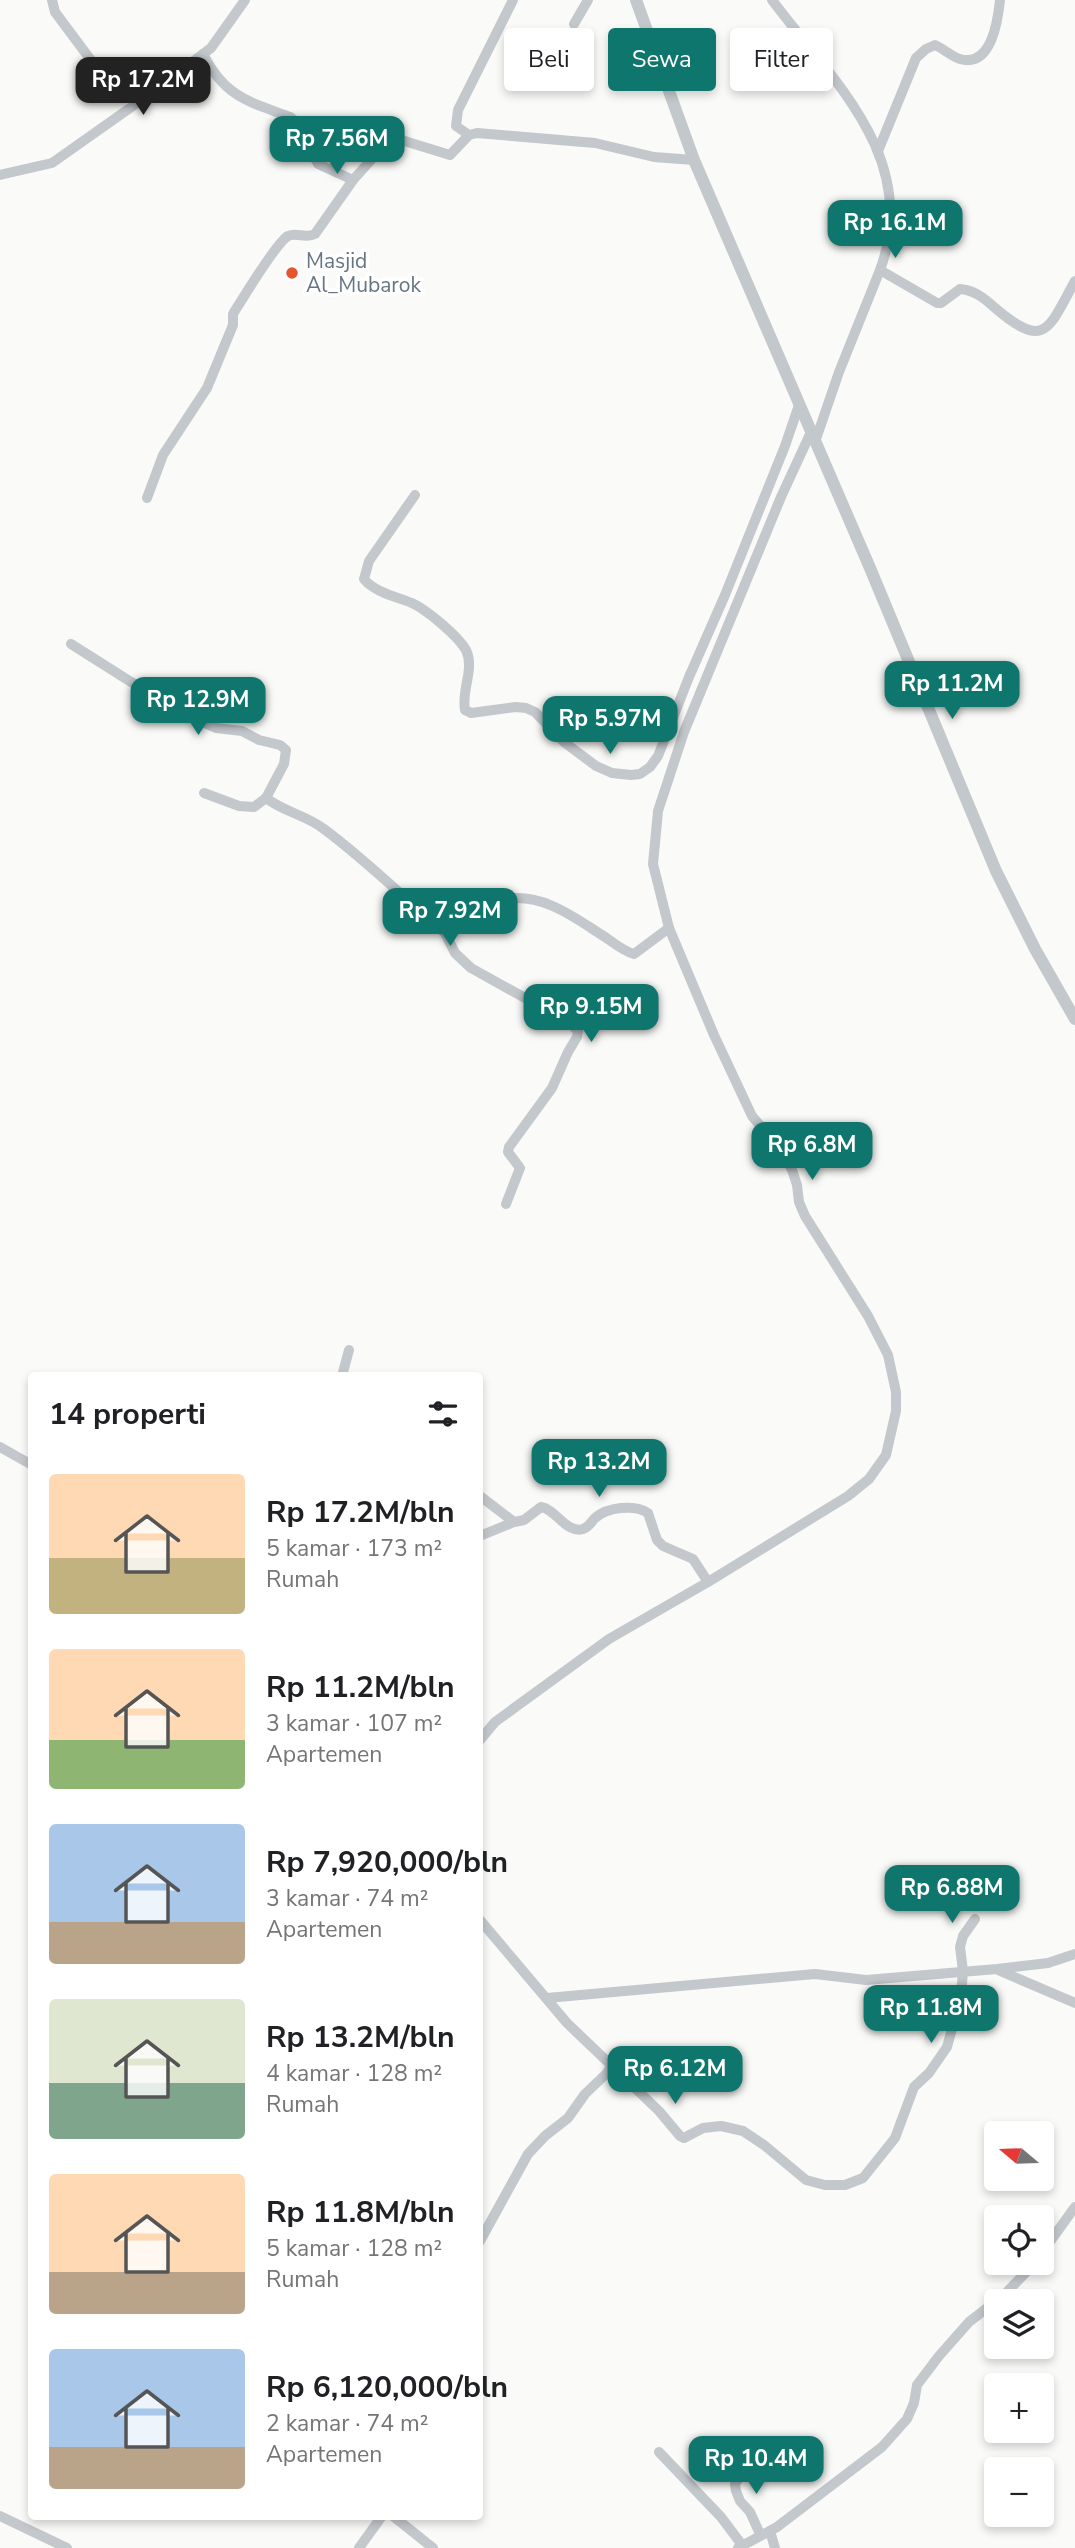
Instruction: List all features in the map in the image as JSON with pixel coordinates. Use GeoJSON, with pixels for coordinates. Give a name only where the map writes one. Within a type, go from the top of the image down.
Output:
{"type":"FeatureCollection","features":[{"type":"Feature","properties":{"kind":"street"},"geometry":{"type":"LineString","coordinates":[[52,0],[55,12],[96,67],[147,96]]}},
{"type":"Feature","properties":{"kind":"street"},"geometry":{"type":"LineString","coordinates":[[0,175],[52,163],[147,96],[211,48],[245,0]]}},
{"type":"Feature","properties":{"kind":"street"},"geometry":{"type":"LineString","coordinates":[[470,135],[456,126],[458,110],[513,0]]}},
{"type":"Feature","properties":{"kind":"street"},"geometry":{"type":"LineString","coordinates":[[574,24],[588,0]]}},
{"type":"Feature","properties":{"kind":"street"},"geometry":{"type":"LineString","coordinates":[[636,0],[694,160],[996,871],[1035,949],[1075,1019]]}},
{"type":"Feature","properties":{"kind":"street"},"geometry":{"type":"LineString","coordinates":[[483,1736],[495,1722],[609,1639],[704,1576],[848,1496],[869,1479],[886,1455],[895,1422],[896,1392],[888,1355],[868,1316],[805,1216],[799,1202],[797,1185],[783,1153],[752,1116],[667,930],[653,864],[654,836],[664,786],[684,732],[781,497],[839,372],[889,241],[891,214],[878,151],[860,115],[772,0]]}},
{"type":"Feature","properties":{"kind":"street"},"geometry":{"type":"LineString","coordinates":[[878,151],[919,54],[935,46],[961,59],[972,59],[995,35],[1000,0]]}},
{"type":"Feature","properties":{"kind":"street"},"geometry":{"type":"LineString","coordinates":[[203,54],[213,74],[224,86],[247,102],[290,117],[295,121],[318,164],[353,180]]}},
{"type":"Feature","properties":{"kind":"street"},"geometry":{"type":"LineString","coordinates":[[147,498],[163,455],[207,388],[233,325],[233,314],[241,301],[284,239],[292,235],[307,237],[315,234],[353,180],[389,140],[398,139],[450,155],[470,135],[477,133],[595,143],[654,157],[694,160]]}},
{"type":"Feature","properties":{"kind":"street"},"geometry":{"type":"LineString","coordinates":[[880,270],[937,303],[960,289],[972,292],[1033,333],[1040,332],[1048,325],[1075,281]]}},
{"type":"Feature","properties":{"kind":"street"},"geometry":{"type":"LineString","coordinates":[[415,495],[369,561],[364,579],[373,587],[420,607],[464,648],[468,670],[463,697],[465,710],[471,713],[526,708],[535,712],[564,742],[596,766],[612,774],[640,774],[659,756],[688,677],[801,409]]}},
{"type":"Feature","properties":{"kind":"street"},"geometry":{"type":"LineString","coordinates":[[71,644],[177,711],[216,728],[242,732],[283,747],[287,757],[266,798],[248,808],[204,793]]}},
{"type":"Feature","properties":{"kind":"street"},"geometry":{"type":"LineString","coordinates":[[266,798],[286,811],[312,821],[369,863],[445,933],[454,953],[471,968],[570,1023],[578,1031],[552,1088],[509,1147],[508,1153],[520,1168],[506,1204]]}},
{"type":"Feature","properties":{"kind":"street"},"geometry":{"type":"LineString","coordinates":[[445,933],[456,930],[494,901],[523,898],[559,908],[629,953],[637,953],[667,930]]}},
{"type":"Feature","properties":{"kind":"street"},"geometry":{"type":"LineString","coordinates":[[343,1372],[349,1350]]}},
{"type":"Feature","properties":{"kind":"street"},"geometry":{"type":"LineString","coordinates":[[0,1447],[28,1463]]}},
{"type":"Feature","properties":{"kind":"street"},"geometry":{"type":"LineString","coordinates":[[483,1498],[514,1522]]}},
{"type":"Feature","properties":{"kind":"street"},"geometry":{"type":"LineString","coordinates":[[483,1535],[524,1520],[534,1509],[545,1507],[573,1529],[580,1530],[606,1512],[620,1508],[638,1508],[648,1513],[657,1540],[663,1546],[693,1559],[704,1576]]}},
{"type":"Feature","properties":{"kind":"street"},"geometry":{"type":"LineString","coordinates":[[483,1923],[609,2069],[684,2138],[709,2126],[743,2131],[806,2180],[825,2185],[845,2185],[863,2178],[895,2138],[914,2087],[947,2047],[961,1996],[963,1971],[960,1947],[963,1936],[975,1919]]}},
{"type":"Feature","properties":{"kind":"street"},"geometry":{"type":"LineString","coordinates":[[547,1998],[815,1974],[866,1980],[1048,1963],[1075,1954]]}},
{"type":"Feature","properties":{"kind":"street"},"geometry":{"type":"LineString","coordinates":[[997,1969],[1075,2003]]}},
{"type":"Feature","properties":{"kind":"street"},"geometry":{"type":"LineString","coordinates":[[483,2236],[528,2154],[568,2118],[609,2069]]}},
{"type":"Feature","properties":{"kind":"street"},"geometry":{"type":"LineString","coordinates":[[1054,2236],[1075,2207]]}},
{"type":"Feature","properties":{"kind":"street"},"geometry":{"type":"LineString","coordinates":[[659,2452],[721,2517],[741,2546],[852,2470],[897,2432],[912,2410],[917,2385],[939,2356],[969,2322],[1004,2295],[1023,2275]]}},
{"type":"Feature","properties":{"kind":"street"},"geometry":{"type":"LineString","coordinates":[[752,2458],[735,2484],[736,2491],[762,2534],[775,2548]]}},
{"type":"Feature","properties":{"kind":"street"},"geometry":{"type":"LineString","coordinates":[[0,2516],[67,2548]]}},
{"type":"Feature","properties":{"kind":"street"},"geometry":{"type":"LineString","coordinates":[[359,2548],[379,2520]]}},
{"type":"Feature","properties":{"kind":"street"},"geometry":{"type":"LineString","coordinates":[[398,2520],[433,2548]]}},
{"type":"Feature","properties":{"kind":"place","name":"Masjid Al_Mubarok"},"geometry":{"type":"Point","coordinates":[292,273]}}]}
